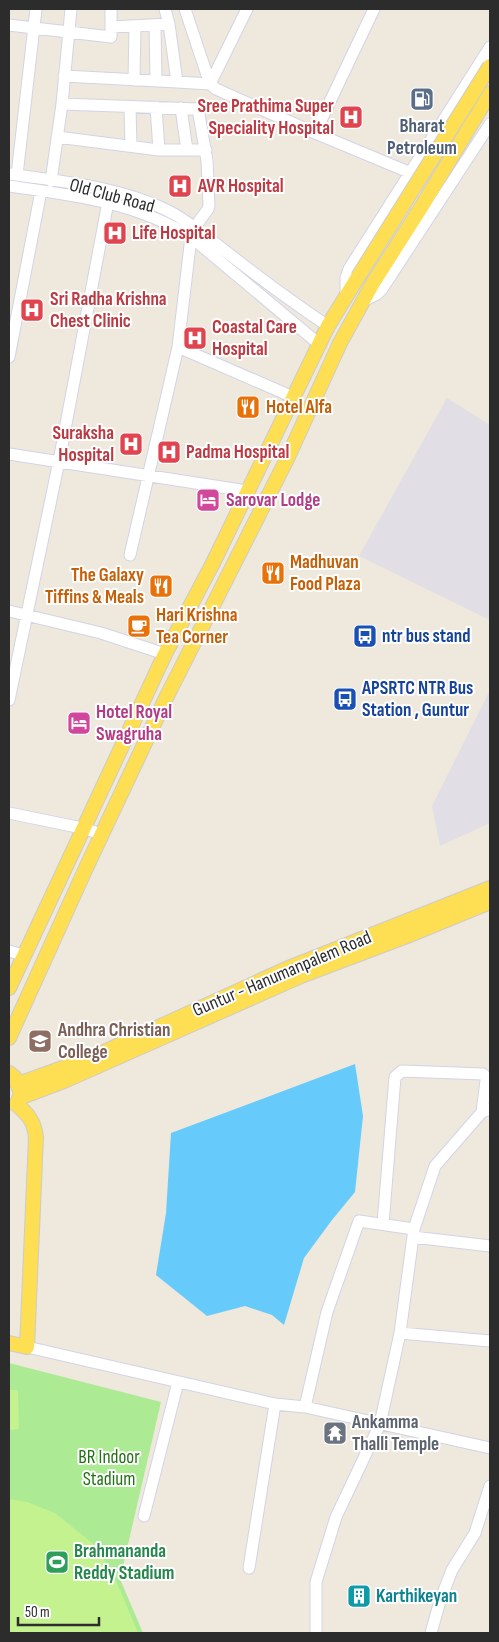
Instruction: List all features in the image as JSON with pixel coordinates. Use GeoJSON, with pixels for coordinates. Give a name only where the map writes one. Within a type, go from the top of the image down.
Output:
{"type":"FeatureCollection","features":[{"type":"Feature","properties":{"kind":"main road"},"geometry":{"type":"LineString","coordinates":[[9,988],[23,954],[165,654],[213,562],[328,326],[346,294],[490,66]]}},
{"type":"Feature","properties":{"kind":"main road"},"geometry":{"type":"LineString","coordinates":[[9,1038],[167,696],[287,459],[340,343],[373,283],[422,206],[490,92]]}},
{"type":"Feature","properties":{"kind":"main road","name":"Guntur - Hanumanpalem Road"},"geometry":{"type":"LineString","coordinates":[[18,1084],[94,1057],[286,969],[490,888]]}},
{"type":"Feature","properties":{"kind":"main road","name":"Guntur - Hanumanpalem Road"},"geometry":{"type":"LineString","coordinates":[[15,1104],[301,976],[490,902]]}},
{"type":"Feature","properties":{"kind":"main road"},"geometry":{"type":"LineString","coordinates":[[9,1073],[18,1084],[15,1104],[30,1117],[34,1125],[36,1137],[27,1347],[9,1343]]}},
{"type":"Feature","properties":{"kind":"street"},"geometry":{"type":"LineString","coordinates":[[13,175],[36,9]]}},
{"type":"Feature","properties":{"kind":"street"},"geometry":{"type":"LineString","coordinates":[[51,181],[62,104],[71,9]]}},
{"type":"Feature","properties":{"kind":"street"},"geometry":{"type":"LineString","coordinates":[[9,25],[111,37],[111,9]]}},
{"type":"Feature","properties":{"kind":"street"},"geometry":{"type":"LineString","coordinates":[[165,9],[169,24],[177,82]]}},
{"type":"Feature","properties":{"kind":"street"},"geometry":{"type":"LineString","coordinates":[[185,9],[210,84]]}},
{"type":"Feature","properties":{"kind":"street"},"geometry":{"type":"LineString","coordinates":[[210,84],[247,9]]}},
{"type":"Feature","properties":{"kind":"street"},"geometry":{"type":"LineString","coordinates":[[315,133],[374,9]]}},
{"type":"Feature","properties":{"kind":"street"},"geometry":{"type":"LineString","coordinates":[[112,27],[169,24]]}},
{"type":"Feature","properties":{"kind":"street"},"geometry":{"type":"LineString","coordinates":[[155,25],[156,81]]}},
{"type":"Feature","properties":{"kind":"street"},"geometry":{"type":"LineString","coordinates":[[134,80],[135,26]]}},
{"type":"Feature","properties":{"kind":"street"},"geometry":{"type":"LineString","coordinates":[[346,294],[346,278],[349,269],[490,47]]}},
{"type":"Feature","properties":{"kind":"street"},"geometry":{"type":"LineString","coordinates":[[476,71],[490,77]]}},
{"type":"Feature","properties":{"kind":"street"},"geometry":{"type":"LineString","coordinates":[[64,76],[210,84],[223,92],[315,133],[411,173]]}},
{"type":"Feature","properties":{"kind":"street"},"geometry":{"type":"LineString","coordinates":[[62,104],[198,109],[206,150],[208,209],[193,232],[178,347],[130,555]]}},
{"type":"Feature","properties":{"kind":"street"},"geometry":{"type":"LineString","coordinates":[[130,107],[130,146]]}},
{"type":"Feature","properties":{"kind":"street"},"geometry":{"type":"LineString","coordinates":[[156,108],[159,150]]}},
{"type":"Feature","properties":{"kind":"street"},"geometry":{"type":"LineString","coordinates":[[181,108],[187,150]]}},
{"type":"Feature","properties":{"kind":"street"},"geometry":{"type":"LineString","coordinates":[[362,302],[382,289],[490,124]]}},
{"type":"Feature","properties":{"kind":"street"},"geometry":{"type":"LineString","coordinates":[[57,138],[159,150],[206,150]]}},
{"type":"Feature","properties":{"kind":"street","name":"Old Club Road"},"geometry":{"type":"LineString","coordinates":[[13,175],[128,196],[173,214],[319,344]]}},
{"type":"Feature","properties":{"kind":"street","name":"Old Club Road"},"geometry":{"type":"LineString","coordinates":[[9,186],[108,202],[193,232],[328,326]]}},
{"type":"Feature","properties":{"kind":"street"},"geometry":{"type":"LineString","coordinates":[[9,357],[41,191]]}},
{"type":"Feature","properties":{"kind":"street"},"geometry":{"type":"LineString","coordinates":[[9,700],[108,202]]}},
{"type":"Feature","properties":{"kind":"street"},"geometry":{"type":"LineString","coordinates":[[178,347],[293,397]]}},
{"type":"Feature","properties":{"kind":"street"},"geometry":{"type":"LineString","coordinates":[[9,454],[247,491]]}},
{"type":"Feature","properties":{"kind":"street"},"geometry":{"type":"LineString","coordinates":[[9,611],[101,633],[165,654]]}},
{"type":"Feature","properties":{"kind":"street"},"geometry":{"type":"LineString","coordinates":[[9,813],[102,834]]}},
{"type":"Feature","properties":{"kind":"street"},"geometry":{"type":"LineString","coordinates":[[9,952],[23,954]]}},
{"type":"Feature","properties":{"kind":"street"},"geometry":{"type":"LineString","coordinates":[[316,1633],[316,1582],[336,1518],[380,1424],[400,1333],[414,1233],[435,1166],[486,1110],[486,1077],[483,1074],[402,1071],[395,1076],[383,1224]]}},
{"type":"Feature","properties":{"kind":"street"},"geometry":{"type":"LineString","coordinates":[[305,1407],[327,1312],[360,1221],[383,1224],[414,1233],[490,1246]]}},
{"type":"Feature","properties":{"kind":"street"},"geometry":{"type":"LineString","coordinates":[[400,1333],[490,1341]]}},
{"type":"Feature","properties":{"kind":"street"},"geometry":{"type":"LineString","coordinates":[[27,1347],[276,1404],[305,1407],[490,1448]]}},
{"type":"Feature","properties":{"kind":"street"},"geometry":{"type":"LineString","coordinates":[[144,1516],[178,1382]]}},
{"type":"Feature","properties":{"kind":"street"},"geometry":{"type":"LineString","coordinates":[[249,1568],[276,1404]]}},
{"type":"Feature","properties":{"kind":"street"},"geometry":{"type":"LineString","coordinates":[[431,1633],[440,1601],[452,1570],[476,1534],[490,1486]]}},
{"type":"Feature","properties":{"kind":"shaded area"},"geometry":{"type":"Polygon","coordinates":[[[447,398],[490,425],[490,620],[359,556],[447,398]]]}},
{"type":"Feature","properties":{"kind":"shaded area"},"geometry":{"type":"Polygon","coordinates":[[[490,690],[490,823],[440,846],[432,806],[490,690]]]}},
{"type":"Feature","properties":{"kind":"green space","name":"BR Indoor Stadium"},"geometry":{"type":"Polygon","coordinates":[[[9,1363],[161,1402],[120,1579],[143,1633],[9,1633],[9,1363]]]}},
{"type":"Feature","properties":{"kind":"green space"},"geometry":{"type":"Polygon","coordinates":[[[9,1390],[18,1390],[19,1429],[9,1430],[9,1390]]]}},
{"type":"Feature","properties":{"kind":"green space","name":"Brahmananda Reddy Stadium"},"geometry":{"type":"Polygon","coordinates":[[[9,1499],[27,1502],[55,1513],[96,1546],[115,1578],[138,1633],[9,1633],[9,1499]]]}},
{"type":"Feature","properties":{"kind":"water"},"geometry":{"type":"Polygon","coordinates":[[[355,1064],[363,1116],[355,1192],[304,1258],[284,1325],[272,1315],[245,1306],[207,1316],[156,1275],[166,1213],[171,1133],[355,1064]]]}},
{"type":"Feature","properties":{"kind":"place","name":"Bharat Petroleum"},"geometry":{"type":"Point","coordinates":[422,99]}},
{"type":"Feature","properties":{"kind":"place","name":"Sree Prathima Super Speciality Hospital"},"geometry":{"type":"Point","coordinates":[351,117]}},
{"type":"Feature","properties":{"kind":"place","name":"AVR Hospital"},"geometry":{"type":"Point","coordinates":[180,186]}},
{"type":"Feature","properties":{"kind":"place","name":"Life Hospital"},"geometry":{"type":"Point","coordinates":[115,233]}},
{"type":"Feature","properties":{"kind":"place","name":"Sri Radha Krishna Chest Clinic"},"geometry":{"type":"Point","coordinates":[32,310]}},
{"type":"Feature","properties":{"kind":"place","name":"Coastal Care Hospital"},"geometry":{"type":"Point","coordinates":[195,338]}},
{"type":"Feature","properties":{"kind":"place","name":"Hotel Alfa"},"geometry":{"type":"Point","coordinates":[248,407]}},
{"type":"Feature","properties":{"kind":"place","name":"Suraksha Hospital"},"geometry":{"type":"Point","coordinates":[131,444]}},
{"type":"Feature","properties":{"kind":"place","name":"Padma Hospital"},"geometry":{"type":"Point","coordinates":[169,452]}},
{"type":"Feature","properties":{"kind":"place","name":"Sarovar Lodge"},"geometry":{"type":"Point","coordinates":[208,500]}},
{"type":"Feature","properties":{"kind":"place","name":"Madhuvan Food Plaza"},"geometry":{"type":"Point","coordinates":[273,573]}},
{"type":"Feature","properties":{"kind":"place","name":"The Galaxy Tiffins & Meals"},"geometry":{"type":"Point","coordinates":[161,586]}},
{"type":"Feature","properties":{"kind":"place","name":"Hari Krishna Tea Corner"},"geometry":{"type":"Point","coordinates":[139,626]}},
{"type":"Feature","properties":{"kind":"place","name":"ntr bus stand"},"geometry":{"type":"Point","coordinates":[365,636]}},
{"type":"Feature","properties":{"kind":"place","name":"APSRTC NTR Bus Station , Guntur"},"geometry":{"type":"Point","coordinates":[345,699]}},
{"type":"Feature","properties":{"kind":"place","name":"Hotel Royal Swagruha"},"geometry":{"type":"Point","coordinates":[79,723]}},
{"type":"Feature","properties":{"kind":"place","name":"Andhra Christian College"},"geometry":{"type":"Point","coordinates":[40,1041]}},
{"type":"Feature","properties":{"kind":"place","name":"Ankamma Thalli Temple"},"geometry":{"type":"Point","coordinates":[335,1433]}},
{"type":"Feature","properties":{"kind":"place","name":"Brahmananda Reddy Stadium"},"geometry":{"type":"Point","coordinates":[57,1562]}},
{"type":"Feature","properties":{"kind":"place","name":"Karthikeyan"},"geometry":{"type":"Point","coordinates":[359,1596]}}]}
